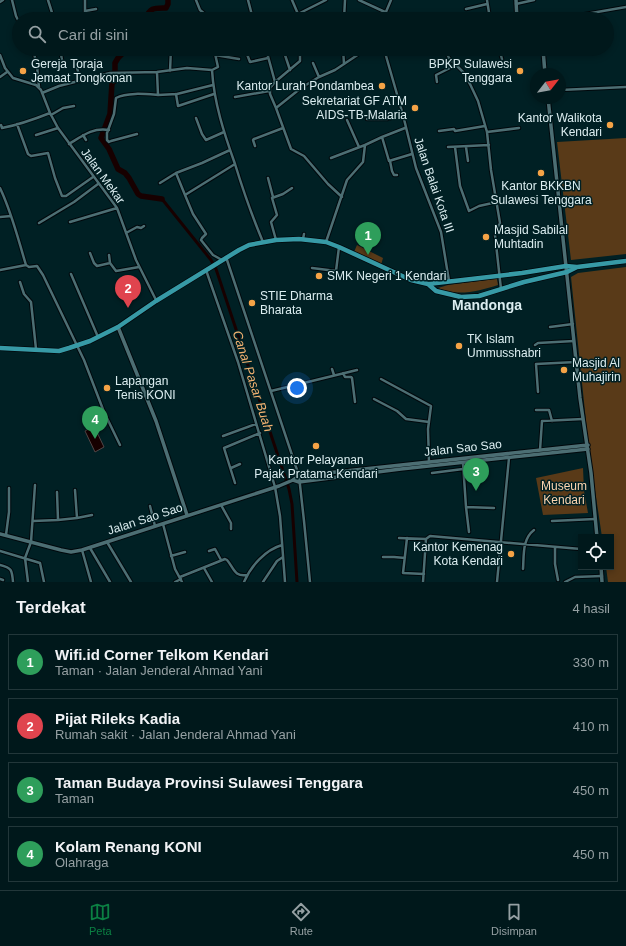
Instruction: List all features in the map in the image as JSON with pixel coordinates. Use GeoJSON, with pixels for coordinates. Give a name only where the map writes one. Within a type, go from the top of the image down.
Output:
{"type":"FeatureCollection","features":[{"type":"Feature","properties":{"kind":"highway"},"geometry":{"type":"LineString","coordinates":[[0,348],[59,351],[77,346],[118,327],[222,259],[249,245],[303,236],[326,242],[409,279],[428,284],[499,276],[566,266],[577,267],[626,261]]}},
{"type":"Feature","properties":{"kind":"highway"},"geometry":{"type":"LineString","coordinates":[[428,284],[436,291],[461,297],[480,296],[529,280],[567,272],[577,267]]}},
{"type":"Feature","properties":{"kind":"highway"},"geometry":{"type":"LineString","coordinates":[[436,291],[438,283]]}},
{"type":"Feature","properties":{"kind":"street"},"geometry":{"type":"LineString","coordinates":[[12,0],[15,12]]}},
{"type":"Feature","properties":{"kind":"street"},"geometry":{"type":"LineString","coordinates":[[48,0],[52,12]]}},
{"type":"Feature","properties":{"kind":"street"},"geometry":{"type":"LineString","coordinates":[[85,0],[85,10],[96,9]]}},
{"type":"Feature","properties":{"kind":"street"},"geometry":{"type":"LineString","coordinates":[[196,0],[202,12]]}},
{"type":"Feature","properties":{"kind":"street"},"geometry":{"type":"LineString","coordinates":[[248,0],[251,12]]}},
{"type":"Feature","properties":{"kind":"street"},"geometry":{"type":"LineString","coordinates":[[292,0],[297,12]]}},
{"type":"Feature","properties":{"kind":"street"},"geometry":{"type":"LineString","coordinates":[[302,12],[326,0]]}},
{"type":"Feature","properties":{"kind":"street"},"geometry":{"type":"LineString","coordinates":[[344,12],[345,0]]}},
{"type":"Feature","properties":{"kind":"street"},"geometry":{"type":"LineString","coordinates":[[359,0],[385,12],[391,0]]}},
{"type":"Feature","properties":{"kind":"street"},"geometry":{"type":"LineString","coordinates":[[487,0],[489,12]]}},
{"type":"Feature","properties":{"kind":"street"},"geometry":{"type":"LineString","coordinates":[[517,12],[516,2],[534,0]]}},
{"type":"Feature","properties":{"kind":"street"},"geometry":{"type":"LineString","coordinates":[[466,9],[487,4]]}},
{"type":"Feature","properties":{"kind":"street"},"geometry":{"type":"LineString","coordinates":[[597,12],[626,7]]}},
{"type":"Feature","properties":{"kind":"street"},"geometry":{"type":"LineString","coordinates":[[0,55],[8,72],[13,78],[38,87]]}},
{"type":"Feature","properties":{"kind":"street"},"geometry":{"type":"LineString","coordinates":[[35,56],[37,66],[38,87]]}},
{"type":"Feature","properties":{"kind":"street"},"geometry":{"type":"LineString","coordinates":[[37,66],[60,63],[62,60],[61,56]]}},
{"type":"Feature","properties":{"kind":"street"},"geometry":{"type":"LineString","coordinates":[[170,71],[171,56]]}},
{"type":"Feature","properties":{"kind":"street"},"geometry":{"type":"LineString","coordinates":[[42,93],[59,86],[110,73],[156,72],[187,68],[212,70],[218,67],[215,56],[239,59]]}},
{"type":"Feature","properties":{"kind":"street"},"geometry":{"type":"LineString","coordinates":[[248,56],[250,62],[268,58],[275,82]]}},
{"type":"Feature","properties":{"kind":"street"},"geometry":{"type":"LineString","coordinates":[[285,56],[290,70]]}},
{"type":"Feature","properties":{"kind":"street"},"geometry":{"type":"LineString","coordinates":[[301,56],[301,60],[275,82],[269,91],[291,149],[304,156],[328,184],[342,196]]}},
{"type":"Feature","properties":{"kind":"street"},"geometry":{"type":"LineString","coordinates":[[343,56],[344,64]]}},
{"type":"Feature","properties":{"kind":"street"},"geometry":{"type":"LineString","coordinates":[[276,108],[301,88],[319,77],[335,70],[356,56]]}},
{"type":"Feature","properties":{"kind":"street","name":"Jalan Balai Kota III"},"geometry":{"type":"LineString","coordinates":[[386,56],[421,183],[441,232],[449,282]]}},
{"type":"Feature","properties":{"kind":"street"},"geometry":{"type":"LineString","coordinates":[[449,56],[466,76],[470,84],[478,101],[487,132],[491,170],[500,223],[495,235],[501,289]]}},
{"type":"Feature","properties":{"kind":"street"},"geometry":{"type":"LineString","coordinates":[[544,56],[545,68]]}},
{"type":"Feature","properties":{"kind":"street"},"geometry":{"type":"LineString","coordinates":[[313,63],[319,77]]}},
{"type":"Feature","properties":{"kind":"street"},"geometry":{"type":"LineString","coordinates":[[437,82],[436,74],[456,65]]}},
{"type":"Feature","properties":{"kind":"street"},"geometry":{"type":"LineString","coordinates":[[77,68],[81,81]]}},
{"type":"Feature","properties":{"kind":"street"},"geometry":{"type":"LineString","coordinates":[[212,70],[214,94],[224,132],[262,242]]}},
{"type":"Feature","properties":{"kind":"street"},"geometry":{"type":"LineString","coordinates":[[0,77],[8,72]]}},
{"type":"Feature","properties":{"kind":"street"},"geometry":{"type":"LineString","coordinates":[[156,72],[158,95]]}},
{"type":"Feature","properties":{"kind":"street"},"geometry":{"type":"LineString","coordinates":[[137,134],[109,142],[107,140],[114,114],[115,100],[117,97],[132,95],[176,94],[213,85]]}},
{"type":"Feature","properties":{"kind":"street","name":"Jalan Mekar"},"geometry":{"type":"LineString","coordinates":[[38,87],[58,128],[116,208],[139,267],[156,301]]}},
{"type":"Feature","properties":{"kind":"street"},"geometry":{"type":"LineString","coordinates":[[566,90],[626,87]]}},
{"type":"Feature","properties":{"kind":"street"},"geometry":{"type":"LineString","coordinates":[[235,96],[269,91]]}},
{"type":"Feature","properties":{"kind":"street"},"geometry":{"type":"LineString","coordinates":[[176,94],[178,106],[214,94]]}},
{"type":"Feature","properties":{"kind":"street"},"geometry":{"type":"LineString","coordinates":[[549,104],[597,534]]}},
{"type":"Feature","properties":{"kind":"street"},"geometry":{"type":"LineString","coordinates":[[1,125],[2,128],[50,114],[63,108],[74,106]]}},
{"type":"Feature","properties":{"kind":"street"},"geometry":{"type":"LineString","coordinates":[[367,119],[387,119],[403,115]]}},
{"type":"Feature","properties":{"kind":"street"},"geometry":{"type":"LineString","coordinates":[[196,118],[206,140],[224,132]]}},
{"type":"Feature","properties":{"kind":"street"},"geometry":{"type":"LineString","coordinates":[[347,120],[359,147]]}},
{"type":"Feature","properties":{"kind":"street"},"geometry":{"type":"LineString","coordinates":[[17,124],[28,154],[31,156],[48,153],[62,196],[66,196],[93,177]]}},
{"type":"Feature","properties":{"kind":"street"},"geometry":{"type":"LineString","coordinates":[[439,131],[454,128],[455,131],[485,126]]}},
{"type":"Feature","properties":{"kind":"street"},"geometry":{"type":"LineString","coordinates":[[36,135],[58,128]]}},
{"type":"Feature","properties":{"kind":"street"},"geometry":{"type":"LineString","coordinates":[[255,146],[254,139],[283,128]]}},
{"type":"Feature","properties":{"kind":"street"},"geometry":{"type":"LineString","coordinates":[[331,158],[405,128]]}},
{"type":"Feature","properties":{"kind":"street"},"geometry":{"type":"LineString","coordinates":[[487,132],[519,128]]}},
{"type":"Feature","properties":{"kind":"street"},"geometry":{"type":"LineString","coordinates":[[69,144],[90,131],[103,129],[109,130]]}},
{"type":"Feature","properties":{"kind":"street"},"geometry":{"type":"LineString","coordinates":[[83,135],[86,140]]}},
{"type":"Feature","properties":{"kind":"street"},"geometry":{"type":"LineString","coordinates":[[382,137],[393,173],[397,175]]}},
{"type":"Feature","properties":{"kind":"street"},"geometry":{"type":"LineString","coordinates":[[326,242],[348,178],[363,162],[365,145]]}},
{"type":"Feature","properties":{"kind":"street"},"geometry":{"type":"LineString","coordinates":[[448,147],[489,145]]}},
{"type":"Feature","properties":{"kind":"street"},"geometry":{"type":"LineString","coordinates":[[455,147],[460,186],[469,211],[479,206],[497,202]]}},
{"type":"Feature","properties":{"kind":"street"},"geometry":{"type":"LineString","coordinates":[[466,147],[468,161]]}},
{"type":"Feature","properties":{"kind":"street"},"geometry":{"type":"LineString","coordinates":[[160,182],[176,173],[202,164],[230,150]]}},
{"type":"Feature","properties":{"kind":"street"},"geometry":{"type":"LineString","coordinates":[[390,161],[412,154]]}},
{"type":"Feature","properties":{"kind":"street"},"geometry":{"type":"LineString","coordinates":[[185,194],[235,164]]}},
{"type":"Feature","properties":{"kind":"street"},"geometry":{"type":"LineString","coordinates":[[176,173],[193,214],[206,233],[201,240],[213,256],[222,259],[271,391],[300,482],[310,582]]}},
{"type":"Feature","properties":{"kind":"street"},"geometry":{"type":"LineString","coordinates":[[268,178],[276,215],[270,222],[276,240]]}},
{"type":"Feature","properties":{"kind":"street"},"geometry":{"type":"LineString","coordinates":[[39,223],[74,202],[98,184]]}},
{"type":"Feature","properties":{"kind":"street"},"geometry":{"type":"LineString","coordinates":[[0,188],[12,216],[26,265]]}},
{"type":"Feature","properties":{"kind":"street"},"geometry":{"type":"LineString","coordinates":[[273,197],[283,194],[292,188]]}},
{"type":"Feature","properties":{"kind":"street"},"geometry":{"type":"LineString","coordinates":[[70,222],[116,208]]}},
{"type":"Feature","properties":{"kind":"street"},"geometry":{"type":"LineString","coordinates":[[0,217],[12,216]]}},
{"type":"Feature","properties":{"kind":"street"},"geometry":{"type":"LineString","coordinates":[[126,233],[137,227],[141,228],[144,226]]}},
{"type":"Feature","properties":{"kind":"street"},"geometry":{"type":"LineString","coordinates":[[312,268],[336,271],[339,247]]}},
{"type":"Feature","properties":{"kind":"street"},"geometry":{"type":"LineString","coordinates":[[90,253],[95,265],[100,266],[110,263]]}},
{"type":"Feature","properties":{"kind":"street"},"geometry":{"type":"LineString","coordinates":[[108,255],[110,263],[116,271],[139,267]]}},
{"type":"Feature","properties":{"kind":"street"},"geometry":{"type":"LineString","coordinates":[[0,270],[26,265],[38,267],[84,360],[104,412],[120,445]]}},
{"type":"Feature","properties":{"kind":"street"},"geometry":{"type":"LineString","coordinates":[[207,269],[277,487],[285,582]]}},
{"type":"Feature","properties":{"kind":"street"},"geometry":{"type":"LineString","coordinates":[[71,274],[98,337]]}},
{"type":"Feature","properties":{"kind":"street"},"geometry":{"type":"LineString","coordinates":[[20,282],[24,294],[31,302],[36,349]]}},
{"type":"Feature","properties":{"kind":"street"},"geometry":{"type":"LineString","coordinates":[[550,326],[573,324]]}},
{"type":"Feature","properties":{"kind":"street"},"geometry":{"type":"LineString","coordinates":[[118,327],[156,421],[187,516]]}},
{"type":"Feature","properties":{"kind":"street"},"geometry":{"type":"LineString","coordinates":[[535,344],[575,341]]}},
{"type":"Feature","properties":{"kind":"street"},"geometry":{"type":"LineString","coordinates":[[538,392],[536,364],[577,362]]}},
{"type":"Feature","properties":{"kind":"street"},"geometry":{"type":"LineString","coordinates":[[332,369],[334,375]]}},
{"type":"Feature","properties":{"kind":"street"},"geometry":{"type":"LineString","coordinates":[[271,391],[357,370]]}},
{"type":"Feature","properties":{"kind":"street"},"geometry":{"type":"LineString","coordinates":[[343,373],[345,377],[352,378],[355,402]]}},
{"type":"Feature","properties":{"kind":"street"},"geometry":{"type":"LineString","coordinates":[[381,378],[430,405],[429,462]]}},
{"type":"Feature","properties":{"kind":"street"},"geometry":{"type":"LineString","coordinates":[[374,399],[397,411],[406,419],[429,422]]}},
{"type":"Feature","properties":{"kind":"street"},"geometry":{"type":"LineString","coordinates":[[536,410],[550,410],[552,421]]}},
{"type":"Feature","properties":{"kind":"street"},"geometry":{"type":"LineString","coordinates":[[540,450],[541,422],[584,419]]}},
{"type":"Feature","properties":{"kind":"street"},"geometry":{"type":"LineString","coordinates":[[223,436],[256,424]]}},
{"type":"Feature","properties":{"kind":"street"},"geometry":{"type":"LineString","coordinates":[[235,483],[224,448],[260,433]]}},
{"type":"Feature","properties":{"kind":"street","name":"Jalan Sao Sao"},"geometry":{"type":"LineString","coordinates":[[293,480],[300,482],[401,469],[509,458],[588,447]]}},
{"type":"Feature","properties":{"kind":"street","name":"Jalan Sao Sao"},"geometry":{"type":"LineString","coordinates":[[0,534],[71,552],[90,548],[277,487],[293,480],[298,476],[540,450],[588,447]]}},
{"type":"Feature","properties":{"kind":"street"},"geometry":{"type":"LineString","coordinates":[[497,582],[509,458]]}},
{"type":"Feature","properties":{"kind":"street"},"geometry":{"type":"LineString","coordinates":[[463,463],[469,532]]}},
{"type":"Feature","properties":{"kind":"street"},"geometry":{"type":"LineString","coordinates":[[231,468],[240,464]]}},
{"type":"Feature","properties":{"kind":"street"},"geometry":{"type":"LineString","coordinates":[[432,473],[463,469]]}},
{"type":"Feature","properties":{"kind":"street"},"geometry":{"type":"LineString","coordinates":[[28,582],[25,558],[30,542],[33,521],[35,485]]}},
{"type":"Feature","properties":{"kind":"street"},"geometry":{"type":"LineString","coordinates":[[6,535],[9,512],[9,488]]}},
{"type":"Feature","properties":{"kind":"street"},"geometry":{"type":"LineString","coordinates":[[75,490],[77,518]]}},
{"type":"Feature","properties":{"kind":"street"},"geometry":{"type":"LineString","coordinates":[[57,492],[58,520]]}},
{"type":"Feature","properties":{"kind":"street"},"geometry":{"type":"LineString","coordinates":[[220,505],[230,523],[230,529]]}},
{"type":"Feature","properties":{"kind":"street"},"geometry":{"type":"LineString","coordinates":[[150,506],[155,526]]}},
{"type":"Feature","properties":{"kind":"street"},"geometry":{"type":"LineString","coordinates":[[466,507],[494,508]]}},
{"type":"Feature","properties":{"kind":"street"},"geometry":{"type":"LineString","coordinates":[[33,521],[58,520],[92,515]]}},
{"type":"Feature","properties":{"kind":"street"},"geometry":{"type":"LineString","coordinates":[[552,521],[595,519]]}},
{"type":"Feature","properties":{"kind":"street"},"geometry":{"type":"LineString","coordinates":[[163,524],[176,572],[181,579]]}},
{"type":"Feature","properties":{"kind":"street"},"geometry":{"type":"LineString","coordinates":[[523,569],[526,539],[534,530]]}},
{"type":"Feature","properties":{"kind":"street"},"geometry":{"type":"LineString","coordinates":[[399,538],[426,539],[430,536],[578,549]]}},
{"type":"Feature","properties":{"kind":"street"},"geometry":{"type":"LineString","coordinates":[[407,538],[404,574],[424,574]]}},
{"type":"Feature","properties":{"kind":"street"},"geometry":{"type":"LineString","coordinates":[[423,582],[426,539]]}},
{"type":"Feature","properties":{"kind":"street"},"geometry":{"type":"LineString","coordinates":[[107,542],[131,582]]}},
{"type":"Feature","properties":{"kind":"street"},"geometry":{"type":"LineString","coordinates":[[244,582],[247,574],[269,551],[282,545]]}},
{"type":"Feature","properties":{"kind":"street"},"geometry":{"type":"LineString","coordinates":[[90,548],[110,582]]}},
{"type":"Feature","properties":{"kind":"street"},"geometry":{"type":"LineString","coordinates":[[555,548],[558,580]]}},
{"type":"Feature","properties":{"kind":"street"},"geometry":{"type":"LineString","coordinates":[[209,551],[215,549],[221,560]]}},
{"type":"Feature","properties":{"kind":"street"},"geometry":{"type":"LineString","coordinates":[[82,550],[91,582]]}},
{"type":"Feature","properties":{"kind":"street"},"geometry":{"type":"LineString","coordinates":[[0,551],[41,564],[44,582]]}},
{"type":"Feature","properties":{"kind":"street"},"geometry":{"type":"LineString","coordinates":[[171,556],[185,552]]}},
{"type":"Feature","properties":{"kind":"street"},"geometry":{"type":"LineString","coordinates":[[264,582],[277,561],[283,557]]}},
{"type":"Feature","properties":{"kind":"street"},"geometry":{"type":"LineString","coordinates":[[383,557],[405,558]]}},
{"type":"Feature","properties":{"kind":"street"},"geometry":{"type":"LineString","coordinates":[[175,582],[221,560],[227,560],[239,575],[247,574]]}},
{"type":"Feature","properties":{"kind":"street"},"geometry":{"type":"LineString","coordinates":[[0,564],[10,569],[13,582]]}},
{"type":"Feature","properties":{"kind":"street"},"geometry":{"type":"LineString","coordinates":[[204,568],[212,582]]}},
{"type":"Feature","properties":{"kind":"street"},"geometry":{"type":"LineString","coordinates":[[601,570],[602,582]]}},
{"type":"Feature","properties":{"kind":"street"},"geometry":{"type":"LineString","coordinates":[[565,582],[575,577],[602,576]]}},
{"type":"Feature","properties":{"kind":"green space"},"geometry":{"type":"Polygon","coordinates":[[[626,138],[626,254],[571,260],[557,142],[626,138]]]}},
{"type":"Feature","properties":{"kind":"green space"},"geometry":{"type":"Polygon","coordinates":[[[357,245],[383,258],[381,265],[354,252],[357,245]]]}},
{"type":"Feature","properties":{"kind":"green space"},"geometry":{"type":"Polygon","coordinates":[[[626,267],[626,582],[608,582],[606,570],[614,570],[614,534],[602,534],[589,450],[571,277],[578,273],[626,267]]]}},
{"type":"Feature","properties":{"kind":"green space"},"geometry":{"type":"Polygon","coordinates":[[[497,279],[498,285],[476,291],[460,293],[445,291],[438,288],[448,285],[497,279]]]}},
{"type":"Feature","properties":{"kind":"green space","name":"Museum Kendari"},"geometry":{"type":"Polygon","coordinates":[[[583,468],[584,491],[588,513],[543,515],[536,478],[583,468]]]}},
{"type":"Feature","properties":{"kind":"shaded area"},"geometry":{"type":"Polygon","coordinates":[[[94,426],[104,447],[95,452],[85,431],[94,426]]]}},
{"type":"Feature","properties":{"kind":"waterway"},"geometry":{"type":"LineString","coordinates":[[149,12],[153,9],[166,8],[168,0]]}},
{"type":"Feature","properties":{"kind":"waterway"},"geometry":{"type":"LineString","coordinates":[[120,56],[115,63],[115,81],[112,83],[110,114],[101,138],[109,149],[118,169],[125,173],[138,194],[141,196],[162,199]]}},
{"type":"Feature","properties":{"kind":"waterway","name":"Canal Pasar Buah"},"geometry":{"type":"LineString","coordinates":[[162,199],[211,260],[216,269],[289,489],[292,504],[297,582]]}},
{"type":"Feature","properties":{"kind":"place","name":"Gereja Toraja Jemaat Tongkonan"},"geometry":{"type":"Point","coordinates":[23,71]}},
{"type":"Feature","properties":{"kind":"place","name":"BPKP Sulawesi Tenggara"},"geometry":{"type":"Point","coordinates":[520,71]}},
{"type":"Feature","properties":{"kind":"place","name":"Kantor Lurah Pondambea"},"geometry":{"type":"Point","coordinates":[382,86]}},
{"type":"Feature","properties":{"kind":"place","name":"Sekretariat GF ATM AIDS-TB-Malaria"},"geometry":{"type":"Point","coordinates":[415,108]}},
{"type":"Feature","properties":{"kind":"place","name":"Kantor Walikota Kendari"},"geometry":{"type":"Point","coordinates":[610,125]}},
{"type":"Feature","properties":{"kind":"place","name":"Kantor BKKBN Sulawesi Tenggara"},"geometry":{"type":"Point","coordinates":[541,173]}},
{"type":"Feature","properties":{"kind":"place","name":"Masjid Sabilal Muhtadin"},"geometry":{"type":"Point","coordinates":[486,237]}},
{"type":"Feature","properties":{"kind":"place","name":"Wifi.id Corner Telkom Kendari"},"geometry":{"type":"Point","coordinates":[368,255]}},
{"type":"Feature","properties":{"kind":"place","name":"SMK Negeri 1 Kendari"},"geometry":{"type":"Point","coordinates":[319,276]}},
{"type":"Feature","properties":{"kind":"place","name":"STIE Dharma Bharata"},"geometry":{"type":"Point","coordinates":[252,303]}},
{"type":"Feature","properties":{"kind":"place","name":"Pijat Rileks Kadia"},"geometry":{"type":"Point","coordinates":[128,308]}},
{"type":"Feature","properties":{"kind":"place","name":"TK Islam Ummusshabri"},"geometry":{"type":"Point","coordinates":[459,346]}},
{"type":"Feature","properties":{"kind":"place","name":"Masjid Al Muhajirin"},"geometry":{"type":"Point","coordinates":[564,370]}},
{"type":"Feature","properties":{"kind":"place","name":"Lapangan Tenis KONI"},"geometry":{"type":"Point","coordinates":[107,388]}},
{"type":"Feature","properties":{"kind":"place","name":"Kolam Renang KONI"},"geometry":{"type":"Point","coordinates":[95,439]}},
{"type":"Feature","properties":{"kind":"place","name":"Kantor Pelayanan Pajak Pratama Kendari"},"geometry":{"type":"Point","coordinates":[316,446]}},
{"type":"Feature","properties":{"kind":"place","name":"Taman Budaya Provinsi Sulawesi Tenggara"},"geometry":{"type":"Point","coordinates":[476,491]}},
{"type":"Feature","properties":{"kind":"place","name":"Kantor Kemenag Kota Kendari"},"geometry":{"type":"Point","coordinates":[511,554]}},
{"type":"Feature","properties":{"kind":"district","name":"Mandonga"},"geometry":{"type":"Point","coordinates":[487,305]}}]}
